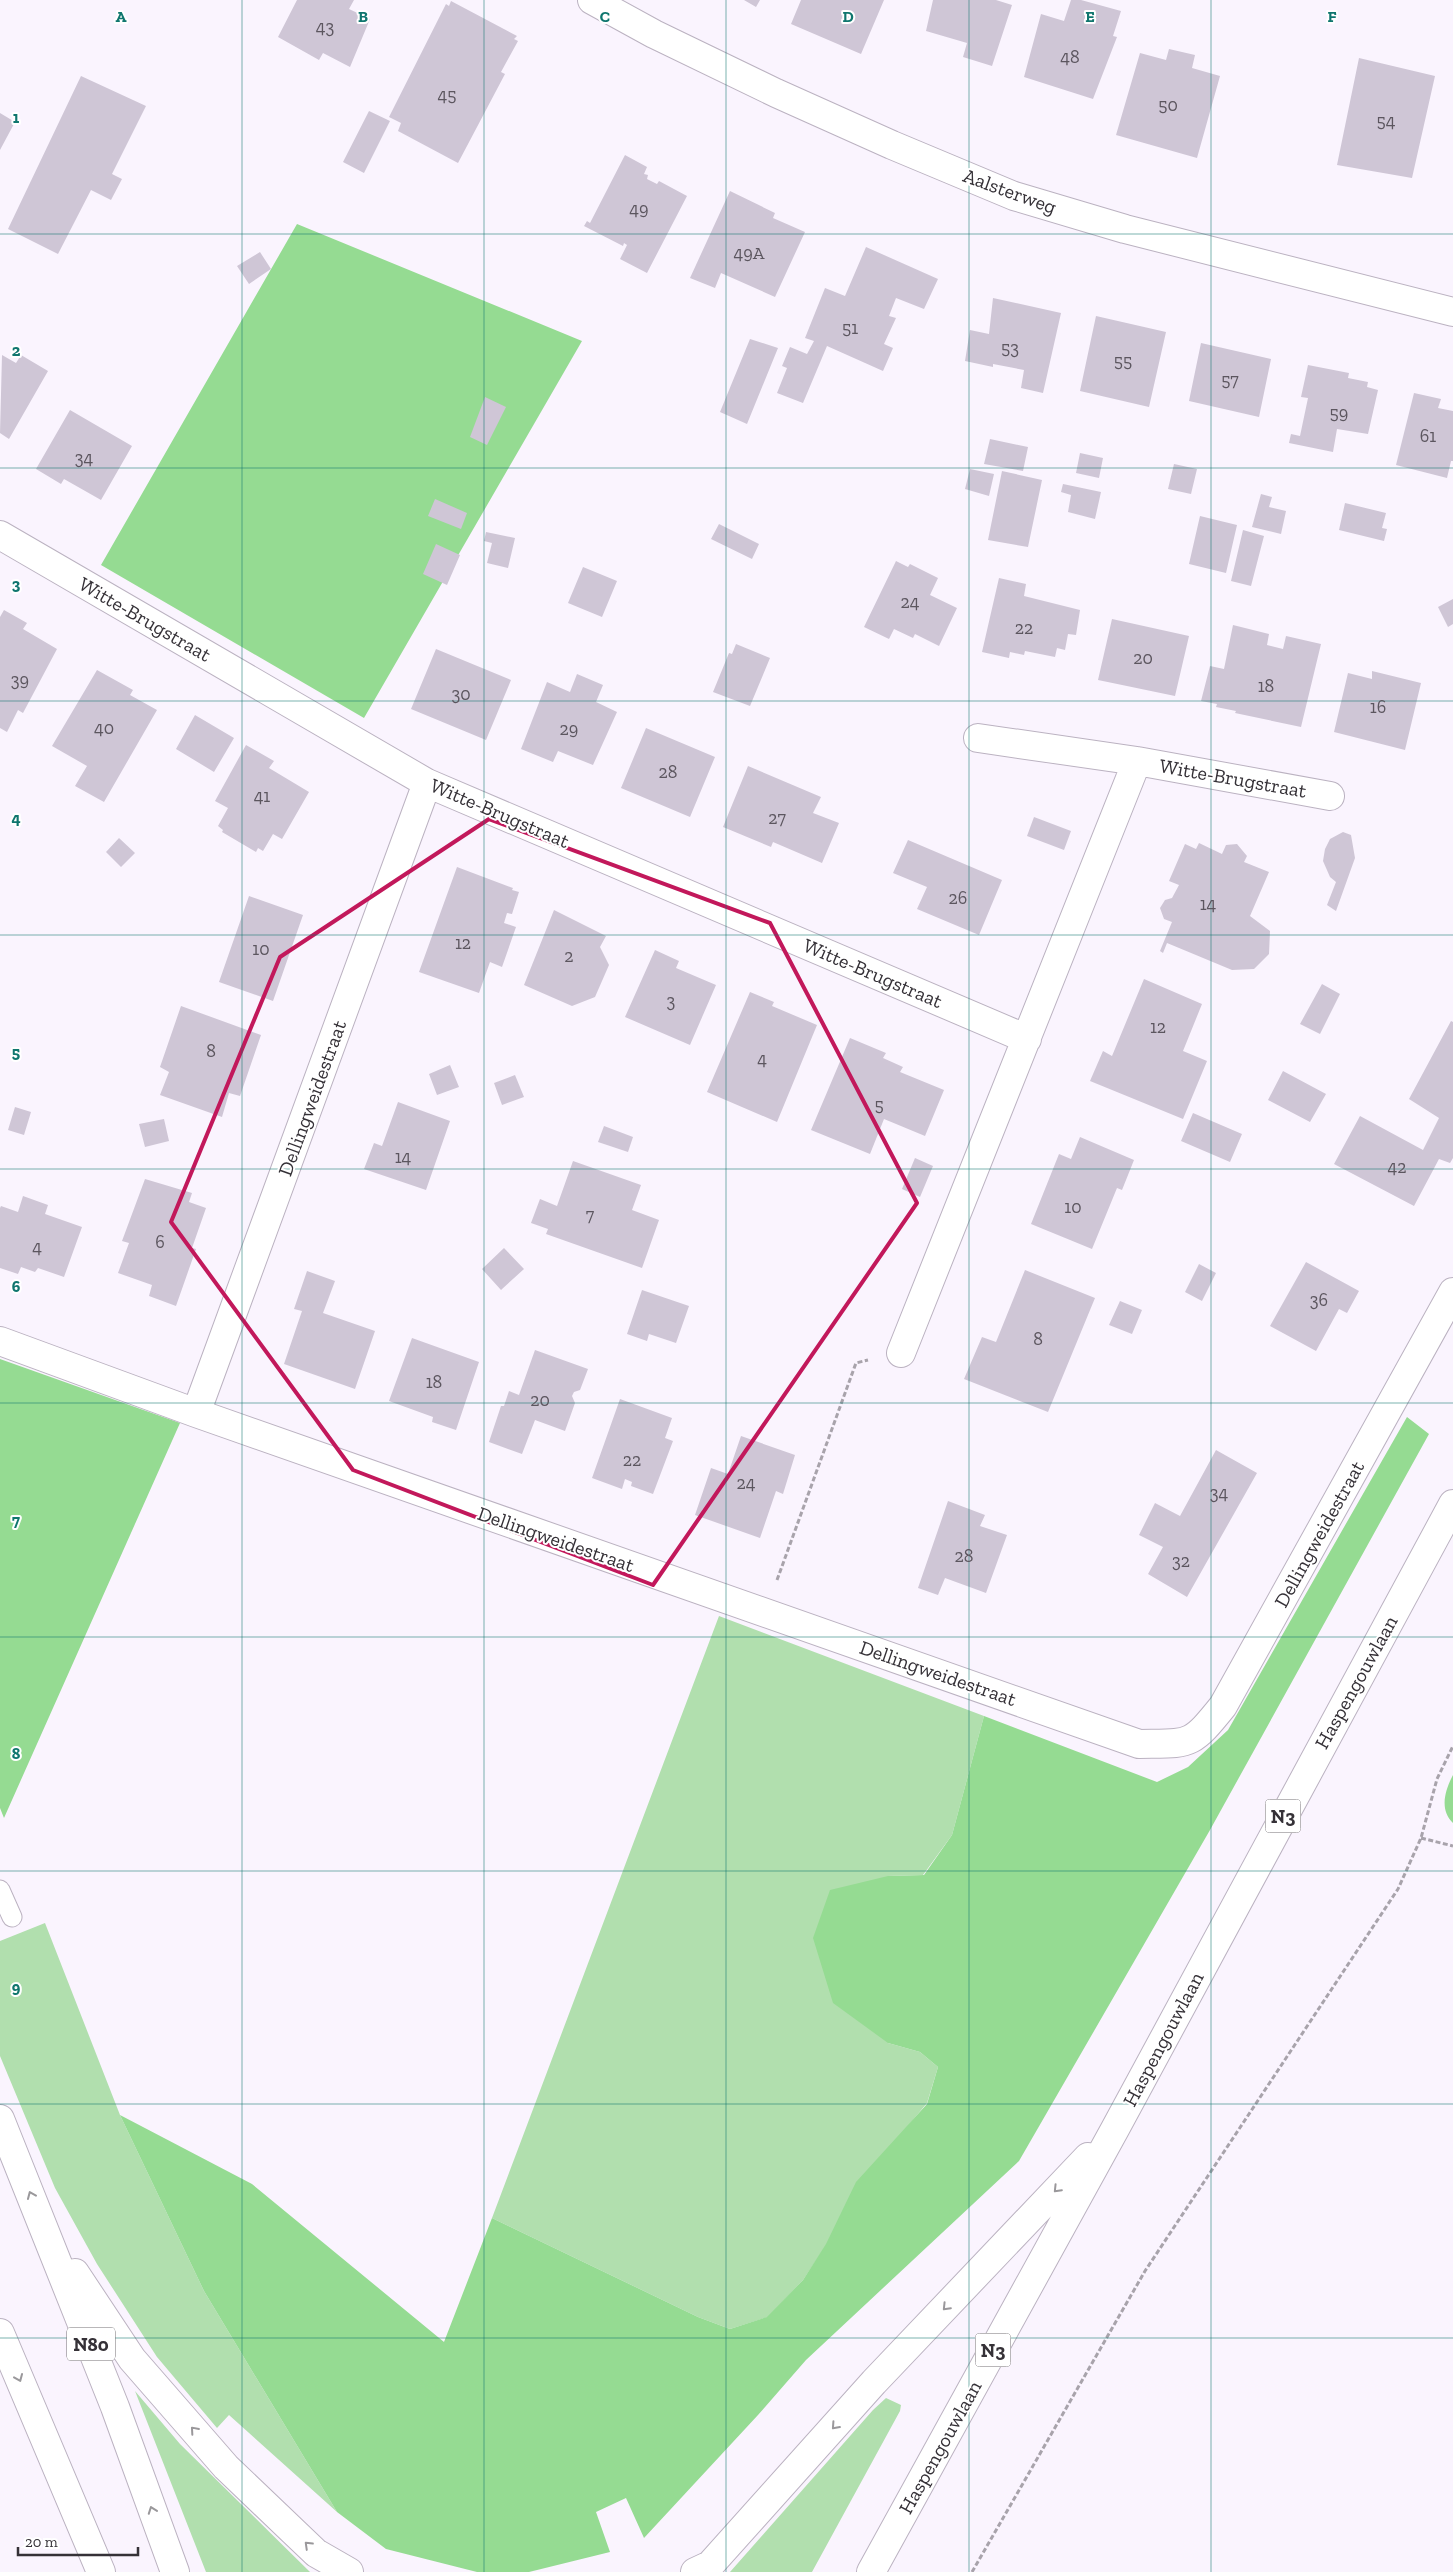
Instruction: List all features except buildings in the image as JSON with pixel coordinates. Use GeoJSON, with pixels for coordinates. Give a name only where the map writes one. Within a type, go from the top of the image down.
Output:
{"type":"FeatureCollection","features":[{"type":"Feature","properties":{"kind":"street","name":"Aalsterweg"},"geometry":{"type":"LineString","coordinates":[[592,0],[654,34],[776,93],[892,145],[1014,196],[1125,229],[1453,312]]}},
{"type":"Feature","properties":{"kind":"street","name":"Witte-Brugstraat"},"geometry":{"type":"LineString","coordinates":[[0,535],[428,783],[1027,1039]]}},
{"type":"Feature","properties":{"kind":"street","name":"Witte-Brugstraat"},"geometry":{"type":"LineString","coordinates":[[978,738],[1137,761],[1330,796]]}},
{"type":"Feature","properties":{"kind":"street","name":"Witte-Brugstraat"},"geometry":{"type":"LineString","coordinates":[[901,1353],[1137,761]]}},
{"type":"Feature","properties":{"kind":"street","name":"Dellingweidestraat"},"geometry":{"type":"LineString","coordinates":[[196,1412],[428,783]]}},
{"type":"Feature","properties":{"kind":"street","name":"Dellingweidestraat"},"geometry":{"type":"LineString","coordinates":[[0,1341],[196,1412],[1140,1744],[1183,1743],[1200,1734],[1222,1706],[1453,1292]]}},
{"type":"Feature","properties":{"kind":"street","name":"Haspengouwlaan"},"geometry":{"type":"LineString","coordinates":[[871,2572],[1115,2129],[1453,1504]]}},
{"type":"Feature","properties":{"kind":"street","name":"N80"},"geometry":{"type":"LineString","coordinates":[[0,2119],[115,2407],[175,2572]]}},
{"type":"Feature","properties":{"kind":"street"},"geometry":{"type":"LineString","coordinates":[[699,2570],[874,2382],[1115,2129]]}},
{"type":"Feature","properties":{"kind":"street"},"geometry":{"type":"LineString","coordinates":[[45,2229],[132,2359],[226,2467],[316,2553],[349,2572]]}},
{"type":"Feature","properties":{"kind":"street"},"geometry":{"type":"LineString","coordinates":[[0,2334],[97,2566]]}},
{"type":"Feature","properties":{"kind":"lane"},"geometry":{"type":"LineString","coordinates":[[0,1890],[12,1917]]}},
{"type":"Feature","properties":{"kind":"path"},"geometry":{"type":"LineString","coordinates":[[765,1612],[856,1363],[901,1353]]}},
{"type":"Feature","properties":{"kind":"path"},"geometry":{"type":"LineString","coordinates":[[972,2572],[1144,2272],[1398,1889],[1421,1838],[1437,1779],[1453,1746]]}},
{"type":"Feature","properties":{"kind":"path"},"geometry":{"type":"LineString","coordinates":[[1421,1838],[1453,1846]]}},
{"type":"Feature","properties":{"kind":"highlighted area"},"geometry":{"type":"Polygon","coordinates":[[[489,819],[770,923],[917,1203],[653,1585],[353,1470],[171,1222],[280,957],[489,819]]]}},
{"type":"Feature","properties":{"kind":"green space"},"geometry":{"type":"Polygon","coordinates":[[[297,224],[582,341],[364,718],[101,565],[297,224]]]}},
{"type":"Feature","properties":{"kind":"green space"},"geometry":{"type":"Polygon","coordinates":[[[0,1359],[180,1423],[4,1818],[0,1808],[0,1359]]]}},
{"type":"Feature","properties":{"kind":"green space"},"geometry":{"type":"Polygon","coordinates":[[[1407,1417],[1429,1434],[1210,1830],[1019,2161],[806,2360],[758,2415],[644,2538],[626,2498],[596,2512],[610,2552],[529,2572],[477,2572],[386,2549],[337,2512],[204,2291],[120,2115],[252,2184],[444,2342],[492,2218],[698,2317],[730,2329],[767,2317],[803,2280],[826,2244],[856,2182],[927,2104],[938,2067],[920,2052],[888,2043],[833,2003],[813,1938],[830,1890],[888,1876],[924,1875],[952,1835],[984,1716],[1157,1782],[1188,1767],[1228,1730],[1407,1417]]]}},
{"type":"Feature","properties":{"kind":"green space"},"geometry":{"type":"Polygon","coordinates":[[[719,1616],[984,1716],[952,1835],[923,1875],[888,1876],[888,2043],[920,2052],[938,2067],[927,2103],[897,2139],[803,2280],[768,2317],[730,2329],[698,2317],[492,2218],[719,1616]]]}},
{"type":"Feature","properties":{"kind":"green space"},"geometry":{"type":"Polygon","coordinates":[[[1453,1775],[1453,1823],[1446,1812],[1445,1800],[1453,1775]]]}},
{"type":"Feature","properties":{"kind":"green space"},"geometry":{"type":"Polygon","coordinates":[[[45,1923],[120,2115],[204,2291],[337,2512],[229,2415],[217,2428],[157,2357],[97,2264],[55,2188],[0,2056],[0,1941],[45,1923]]]}},
{"type":"Feature","properties":{"kind":"green space"},"geometry":{"type":"Polygon","coordinates":[[[135,2391],[180,2444],[310,2572],[206,2572],[135,2391]]]}},
{"type":"Feature","properties":{"kind":"green space"},"geometry":{"type":"Polygon","coordinates":[[[886,2398],[901,2405],[900,2411],[812,2572],[730,2572],[873,2410],[886,2398]]]}}]}
